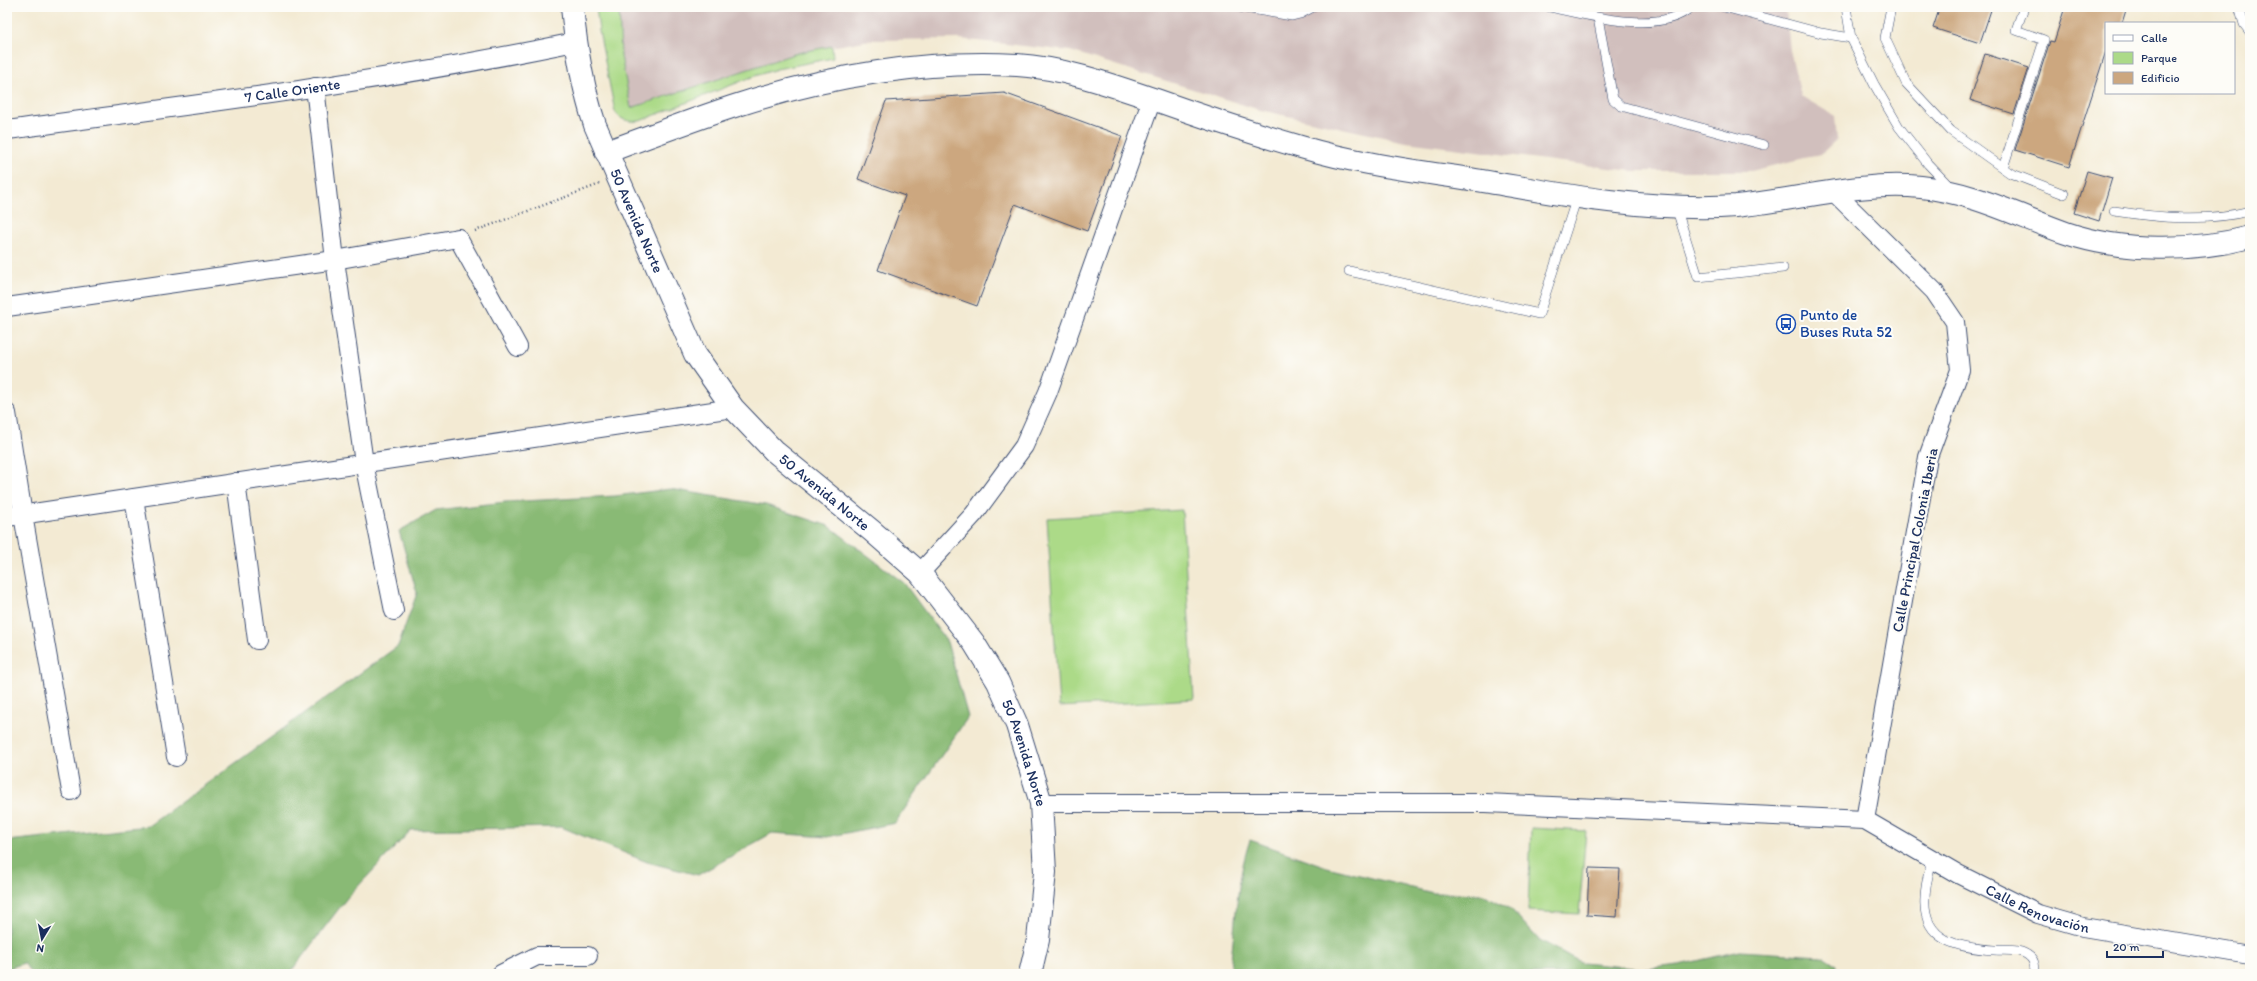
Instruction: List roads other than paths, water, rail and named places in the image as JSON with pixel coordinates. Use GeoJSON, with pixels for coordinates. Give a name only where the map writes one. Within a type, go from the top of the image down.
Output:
{"type":"FeatureCollection","features":[{"type":"Feature","properties":{"kind":"street","name":"50 Avenida Norte"},"geometry":{"type":"LineString","coordinates":[[572,7],[575,42],[586,96],[606,152],[695,354],[733,408],[774,451],[872,531],[920,573],[974,643],[998,682],[1017,725],[1041,803],[1045,872],[1038,940],[1030,974]]}},
{"type":"Feature","properties":{"kind":"street","name":"7 Calle Oriente"},"geometry":{"type":"LineString","coordinates":[[7,130],[316,87],[525,53],[575,42]]}},
{"type":"Feature","properties":{"kind":"street"},"geometry":{"type":"LineString","coordinates":[[606,152],[741,104],[789,90],[906,68],[1018,65],[1063,71],[1110,84],[1305,149],[1412,171],[1610,202],[1676,206],[1732,206],[1833,191],[1898,185],[1956,192],[2072,235],[2141,248],[2173,248],[2235,241],[2250,237]]}},
{"type":"Feature","properties":{"kind":"street"},"geometry":{"type":"LineString","coordinates":[[316,87],[336,260],[364,463],[394,612]]}},
{"type":"Feature","properties":{"kind":"street"},"geometry":{"type":"LineString","coordinates":[[920,573],[974,514],[1024,446],[1048,392],[1152,99]]}},
{"type":"Feature","properties":{"kind":"street","name":"Calle Principal Colonia Iberia"},"geometry":{"type":"LineString","coordinates":[[1833,191],[1934,291],[1955,322],[1960,370],[1928,457],[1865,820]]}},
{"type":"Feature","properties":{"kind":"street"},"geometry":{"type":"LineString","coordinates":[[7,307],[336,260],[458,238],[518,347]]}},
{"type":"Feature","properties":{"kind":"street"},"geometry":{"type":"LineString","coordinates":[[15,516],[733,408]]}},
{"type":"Feature","properties":{"kind":"street"},"geometry":{"type":"LineString","coordinates":[[7,413],[15,516],[71,791]]}},
{"type":"Feature","properties":{"kind":"street"},"geometry":{"type":"LineString","coordinates":[[236,482],[257,640]]}},
{"type":"Feature","properties":{"kind":"street"},"geometry":{"type":"LineString","coordinates":[[134,498],[176,757]]}},
{"type":"Feature","properties":{"kind":"street"},"geometry":{"type":"LineString","coordinates":[[1041,803],[1486,802],[1865,820]]}},
{"type":"Feature","properties":{"kind":"street","name":"Calle Renovación"},"geometry":{"type":"LineString","coordinates":[[1865,820],[1932,859],[2024,907],[2051,918],[2083,927],[2250,955]]}},
{"type":"Feature","properties":{"kind":"street"},"geometry":{"type":"LineString","coordinates":[[500,974],[537,956],[588,956]]}},
{"type":"Feature","properties":{"kind":"lane"},"geometry":{"type":"LineString","coordinates":[[1239,7],[1292,16],[1300,14],[1312,7]]}},
{"type":"Feature","properties":{"kind":"lane"},"geometry":{"type":"LineString","coordinates":[[1550,7],[1598,18],[1659,21],[1691,7]]}},
{"type":"Feature","properties":{"kind":"lane"},"geometry":{"type":"LineString","coordinates":[[1724,7],[1821,33],[1852,38]]}},
{"type":"Feature","properties":{"kind":"lane"},"geometry":{"type":"LineString","coordinates":[[1846,7],[1852,38],[1874,84],[1899,127],[1928,164],[1956,192]]}},
{"type":"Feature","properties":{"kind":"lane"},"geometry":{"type":"LineString","coordinates":[[1891,7],[1885,38],[1906,83],[1951,131],[2010,173],[2064,194]]}},
{"type":"Feature","properties":{"kind":"lane"},"geometry":{"type":"LineString","coordinates":[[2003,168],[2044,40],[2016,30],[2024,7]]}},
{"type":"Feature","properties":{"kind":"lane"},"geometry":{"type":"LineString","coordinates":[[2239,7],[2244,24],[2250,32]]}},
{"type":"Feature","properties":{"kind":"lane"},"geometry":{"type":"LineString","coordinates":[[1598,18],[1613,99],[1621,106],[1764,145]]}},
{"type":"Feature","properties":{"kind":"lane"},"geometry":{"type":"LineString","coordinates":[[1348,271],[1539,314],[1577,197]]}},
{"type":"Feature","properties":{"kind":"lane"},"geometry":{"type":"LineString","coordinates":[[1676,206],[1698,277],[1783,268]]}},
{"type":"Feature","properties":{"kind":"lane"},"geometry":{"type":"LineString","coordinates":[[2114,211],[2148,217],[2200,218],[2250,211]]}},
{"type":"Feature","properties":{"kind":"lane"},"geometry":{"type":"LineString","coordinates":[[1932,859],[1924,899],[1926,916],[1930,926],[1938,936],[1966,948],[2021,952],[2030,956],[2034,962],[2035,974]]}},
{"type":"Feature","properties":{"kind":"place","name":"Punto de Buses Ruta 52"},"geometry":{"type":"Point","coordinates":[1786,324]}}]}
